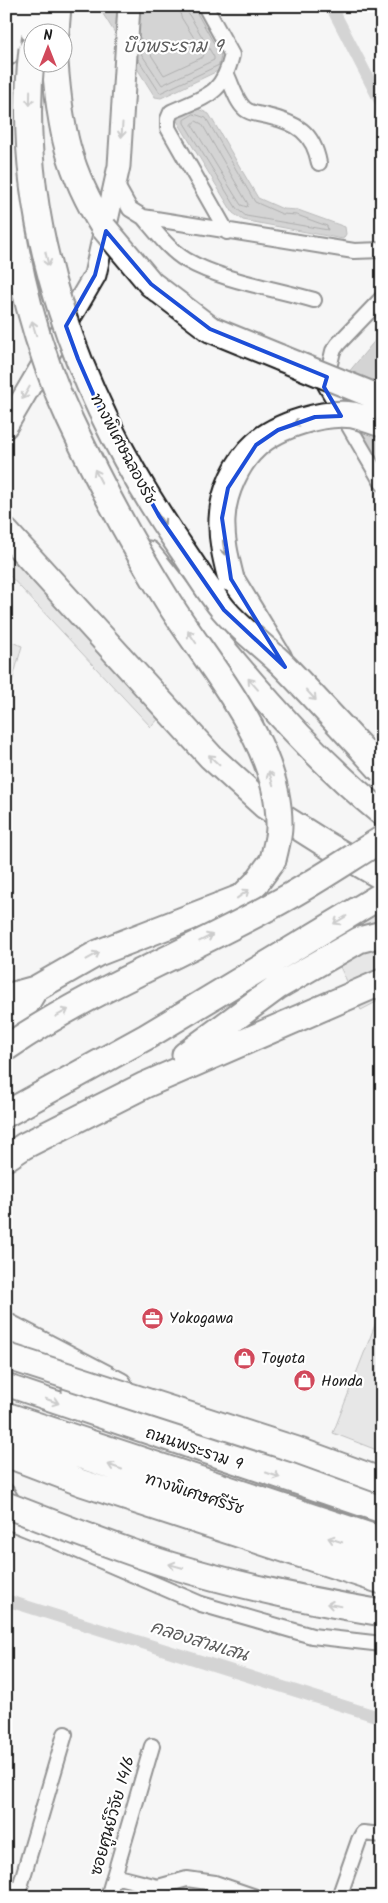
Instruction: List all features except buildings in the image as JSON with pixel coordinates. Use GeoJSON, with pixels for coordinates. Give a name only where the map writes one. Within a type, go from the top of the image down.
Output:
{"type":"FeatureCollection","features":[{"type":"Feature","properties":{"kind":"highway"},"geometry":{"type":"LineString","coordinates":[[6,53],[13,6]]}},
{"type":"Feature","properties":{"kind":"highway"},"geometry":{"type":"LineString","coordinates":[[36,22],[38,6]]}},
{"type":"Feature","properties":{"kind":"highway"},"geometry":{"type":"LineString","coordinates":[[57,22],[58,6]]}},
{"type":"Feature","properties":{"kind":"highway","name":"ทางพิเศษฉลองรัช"},"geometry":{"type":"LineString","coordinates":[[31,72],[29,128],[36,197],[46,256],[61,311],[78,359],[98,405],[159,516],[224,610],[285,667],[382,771]]}},
{"type":"Feature","properties":{"kind":"highway"},"geometry":{"type":"LineString","coordinates":[[56,72],[65,141],[73,171],[86,201],[104,228],[151,284],[210,329],[382,399]]}},
{"type":"Feature","properties":{"kind":"highway","name":"ทางพิเศษฉลองรัช"},"geometry":{"type":"LineString","coordinates":[[6,187],[14,248],[30,315],[46,365],[70,420],[120,520],[183,596],[222,648],[270,704],[311,748],[382,813]]}},
{"type":"Feature","properties":{"kind":"highway"},"geometry":{"type":"LineString","coordinates":[[281,358],[382,383]]}},
{"type":"Feature","properties":{"kind":"highway"},"geometry":{"type":"LineString","coordinates":[[285,667],[231,579],[224,549],[222,518],[228,488],[256,445],[278,430],[315,417],[352,415],[382,424]]}},
{"type":"Feature","properties":{"kind":"highway"},"geometry":{"type":"LineString","coordinates":[[6,997],[35,989],[98,953],[242,896],[257,882],[273,860],[279,828],[273,781],[254,735],[169,603],[120,520]]}},
{"type":"Feature","properties":{"kind":"highway"},"geometry":{"type":"LineString","coordinates":[[6,532],[211,757],[265,806],[382,877]]}},
{"type":"Feature","properties":{"kind":"highway"},"geometry":{"type":"LineString","coordinates":[[6,1048],[34,1029],[124,978],[287,898],[382,839]]}},
{"type":"Feature","properties":{"kind":"highway"},"geometry":{"type":"LineString","coordinates":[[6,1114],[146,1037],[382,895]]}},
{"type":"Feature","properties":{"kind":"highway"},"geometry":{"type":"LineString","coordinates":[[146,1037],[199,1020],[277,987],[360,940],[382,934]]}},
{"type":"Feature","properties":{"kind":"highway"},"geometry":{"type":"LineString","coordinates":[[6,1158],[24,1146],[145,1085],[382,982]]}},
{"type":"Feature","properties":{"kind":"highway"},"geometry":{"type":"LineString","coordinates":[[145,1085],[277,987]]}},
{"type":"Feature","properties":{"kind":"highway"},"geometry":{"type":"LineString","coordinates":[[6,1018],[22,1009],[35,989]]}},
{"type":"Feature","properties":{"kind":"highway"},"geometry":{"type":"LineString","coordinates":[[6,1035],[34,1029]]}},
{"type":"Feature","properties":{"kind":"highway"},"geometry":{"type":"LineString","coordinates":[[6,1326],[168,1409]]}},
{"type":"Feature","properties":{"kind":"highway"},"geometry":{"type":"LineString","coordinates":[[6,1340],[26,1348],[64,1370],[80,1383],[92,1397]]}},
{"type":"Feature","properties":{"kind":"highway"},"geometry":{"type":"LineString","coordinates":[[6,1356],[382,1481]]}},
{"type":"Feature","properties":{"kind":"highway","name":"ทางพิเศษศรีรัช"},"geometry":{"type":"LineString","coordinates":[[6,1430],[200,1497],[382,1555]]}},
{"type":"Feature","properties":{"kind":"highway"},"geometry":{"type":"LineString","coordinates":[[6,1454],[82,1482],[382,1581]]}},
{"type":"Feature","properties":{"kind":"highway"},"geometry":{"type":"LineString","coordinates":[[6,1505],[100,1542],[172,1565],[325,1603],[382,1612]]}},
{"type":"Feature","properties":{"kind":"main road"},"geometry":{"type":"LineString","coordinates":[[6,427],[92,280],[119,166],[126,81],[129,6]]}},
{"type":"Feature","properties":{"kind":"main road","name":"ถนนพระราม 9"},"geometry":{"type":"LineString","coordinates":[[6,1369],[382,1495]]}},
{"type":"Feature","properties":{"kind":"main road","name":"ถนนพระราม 9"},"geometry":{"type":"LineString","coordinates":[[6,1385],[382,1512]]}},
{"type":"Feature","properties":{"kind":"main road","name":"ถนนพระราม 9"},"geometry":{"type":"LineString","coordinates":[[6,1401],[382,1528]]}},
{"type":"Feature","properties":{"kind":"main road","name":"ถนนพระราม 9"},"geometry":{"type":"LineString","coordinates":[[6,1413],[382,1538]]}},
{"type":"Feature","properties":{"kind":"street"},"geometry":{"type":"LineString","coordinates":[[205,6],[232,55],[227,75],[217,91],[171,112],[168,119],[168,128],[227,232]]}},
{"type":"Feature","properties":{"kind":"street"},"geometry":{"type":"LineString","coordinates":[[227,75],[244,108],[251,112],[276,118],[298,127],[308,134],[316,147],[319,163]]}},
{"type":"Feature","properties":{"kind":"street"},"geometry":{"type":"LineString","coordinates":[[116,184],[130,209],[143,217],[165,242],[193,263],[210,272],[314,300]]}},
{"type":"Feature","properties":{"kind":"street"},"geometry":{"type":"LineString","coordinates":[[143,217],[354,251],[382,250]]}},
{"type":"Feature","properties":{"kind":"street"},"geometry":{"type":"LineString","coordinates":[[382,298],[333,351],[325,386],[382,483]]}},
{"type":"Feature","properties":{"kind":"street"},"geometry":{"type":"LineString","coordinates":[[6,1491],[20,1513],[44,1536]]}},
{"type":"Feature","properties":{"kind":"street"},"geometry":{"type":"LineString","coordinates":[[6,1521],[201,1604],[312,1636],[382,1644]]}},
{"type":"Feature","properties":{"kind":"street"},"geometry":{"type":"LineString","coordinates":[[17,1897],[65,1734]]}},
{"type":"Feature","properties":{"kind":"street","name":"ซอยศูนย์วิจัย 14/6"},"geometry":{"type":"LineString","coordinates":[[108,1897],[152,1746]]}},
{"type":"Feature","properties":{"kind":"street"},"geometry":{"type":"LineString","coordinates":[[339,1897],[363,1833],[382,1835]]}},
{"type":"Feature","properties":{"kind":"street"},"geometry":{"type":"LineString","coordinates":[[114,1876],[158,1887],[187,1879],[215,1883],[256,1897]]}},
{"type":"Feature","properties":{"kind":"highlighted area"},"geometry":{"type":"Polygon","coordinates":[[[106,231],[151,284],[210,329],[327,377],[324,387],[341,416],[315,417],[278,430],[256,445],[228,488],[222,518],[231,579],[285,667],[224,610],[159,516],[98,405],[78,359],[66,326],[95,275],[106,231]]]}},
{"type":"Feature","properties":{"kind":"shaded area"},"geometry":{"type":"Polygon","coordinates":[[[6,540],[162,715],[151,727],[8,574],[6,576],[6,540]]]}},
{"type":"Feature","properties":{"kind":"shaded area"},"geometry":{"type":"Polygon","coordinates":[[[6,640],[22,646],[6,703],[6,640]]]}},
{"type":"Feature","properties":{"kind":"shaded area"},"geometry":{"type":"Polygon","coordinates":[[[382,905],[382,999],[361,1010],[326,938],[382,905]]]}},
{"type":"Feature","properties":{"kind":"shaded area"},"geometry":{"type":"Polygon","coordinates":[[[382,1307],[382,1452],[333,1433],[382,1307]]]}},
{"type":"Feature","properties":{"kind":"water","name":"บึงพระราม 9"},"geometry":{"type":"Polygon","coordinates":[[[98,6],[197,6],[227,56],[224,68],[161,98],[155,97],[98,6]]]}},
{"type":"Feature","properties":{"kind":"water"},"geometry":{"type":"Polygon","coordinates":[[[194,107],[209,114],[258,198],[283,209],[298,210],[345,227],[346,234],[343,239],[243,220],[233,213],[176,119],[194,107]]]}},
{"type":"Feature","properties":{"kind":"water"},"geometry":{"type":"Polygon","coordinates":[[[382,332],[382,471],[333,391],[382,332]]]}},
{"type":"Feature","properties":{"kind":"waterway"},"geometry":{"type":"LineString","coordinates":[[331,6],[382,105]]}},
{"type":"Feature","properties":{"kind":"waterway","name":"คลองสามเสน"},"geometry":{"type":"LineString","coordinates":[[6,1600],[382,1718]]}},
{"type":"Feature","properties":{"kind":"place","name":"Yokogawa"},"geometry":{"type":"Point","coordinates":[153,1318]}},
{"type":"Feature","properties":{"kind":"place","name":"Toyota"},"geometry":{"type":"Point","coordinates":[245,1358]}},
{"type":"Feature","properties":{"kind":"place","name":"Honda"},"geometry":{"type":"Point","coordinates":[305,1381]}}]}
